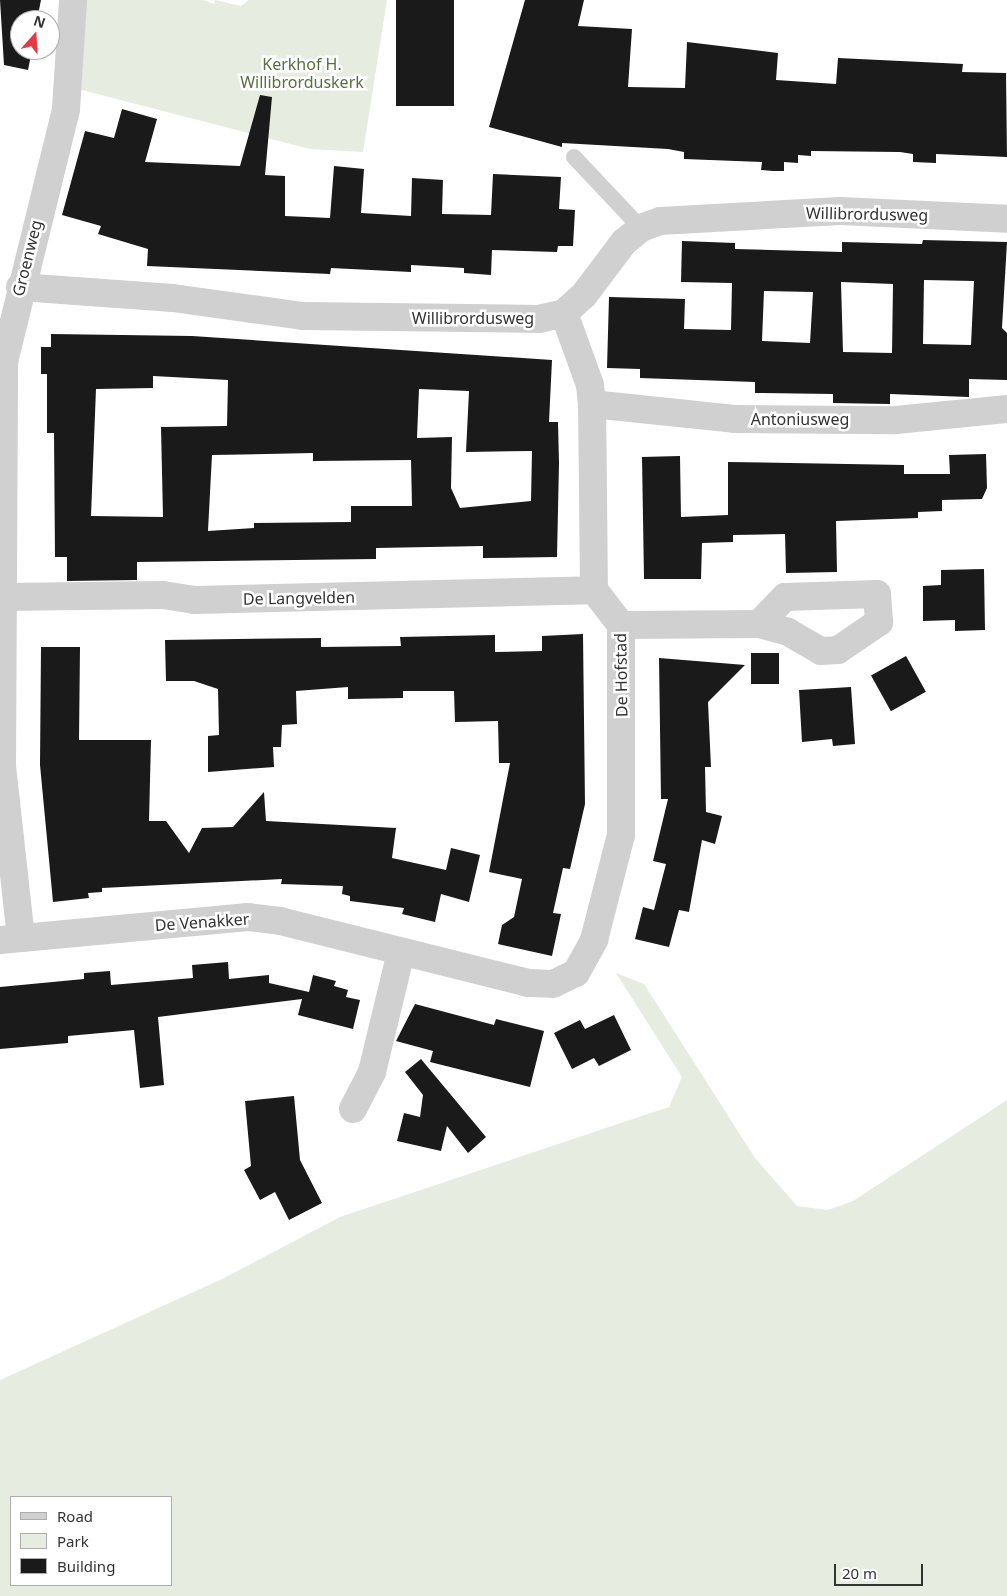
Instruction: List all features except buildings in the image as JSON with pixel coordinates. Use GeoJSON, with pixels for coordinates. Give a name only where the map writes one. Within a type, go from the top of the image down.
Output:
{"type":"FeatureCollection","features":[{"type":"Feature","properties":{"kind":"street","name":"Groenweg"},"geometry":{"type":"LineString","coordinates":[[10,939],[2,766],[4,362],[20,287],[66,109],[73,0]]}},
{"type":"Feature","properties":{"kind":"street","name":"Willibrordusweg"},"geometry":{"type":"LineString","coordinates":[[641,228],[660,221],[840,211],[1007,219]]}},
{"type":"Feature","properties":{"kind":"street"},"geometry":{"type":"LineString","coordinates":[[594,590],[592,404],[590,385],[564,313],[641,228]]}},
{"type":"Feature","properties":{"kind":"street","name":"Willibrordusweg"},"geometry":{"type":"LineString","coordinates":[[20,287],[173,298],[303,316],[539,319],[564,313]]}},
{"type":"Feature","properties":{"kind":"street","name":"Antoniusweg"},"geometry":{"type":"LineString","coordinates":[[592,404],[770,419],[896,420],[1007,409]]}},
{"type":"Feature","properties":{"kind":"street","name":"De Langvelden"},"geometry":{"type":"LineString","coordinates":[[4,597],[162,595],[194,600],[594,590]]}},
{"type":"Feature","properties":{"kind":"street","name":"De Hofstad"},"geometry":{"type":"LineString","coordinates":[[589,956],[623,810],[621,625],[594,590]]}},
{"type":"Feature","properties":{"kind":"street"},"geometry":{"type":"LineString","coordinates":[[621,625],[759,624]]}},
{"type":"Feature","properties":{"kind":"street","name":"De Venakker"},"geometry":{"type":"LineString","coordinates":[[10,939],[248,917],[528,983],[553,984],[576,973],[589,956]]}},
{"type":"Feature","properties":{"kind":"street"},"geometry":{"type":"LineString","coordinates":[[353,1109],[372,1072],[401,952]]}},
{"type":"Feature","properties":{"kind":"lane"},"geometry":{"type":"LineString","coordinates":[[574,157],[641,228]]}},
{"type":"Feature","properties":{"kind":"green space","name":"Kerkhof H. Willibrorduskerk"},"geometry":{"type":"Polygon","coordinates":[[[84,0],[203,0],[214,4],[215,0],[241,6],[249,0],[387,0],[363,152],[310,149],[78,89],[84,0]]]}},
{"type":"Feature","properties":{"kind":"green space"},"geometry":{"type":"Polygon","coordinates":[[[616,973],[644,984],[755,1158],[797,1206],[828,1210],[853,1201],[1007,1100],[1007,1596],[0,1596],[0,1380],[222,1279],[340,1217],[669,1107],[682,1077],[616,973]]]}}]}
